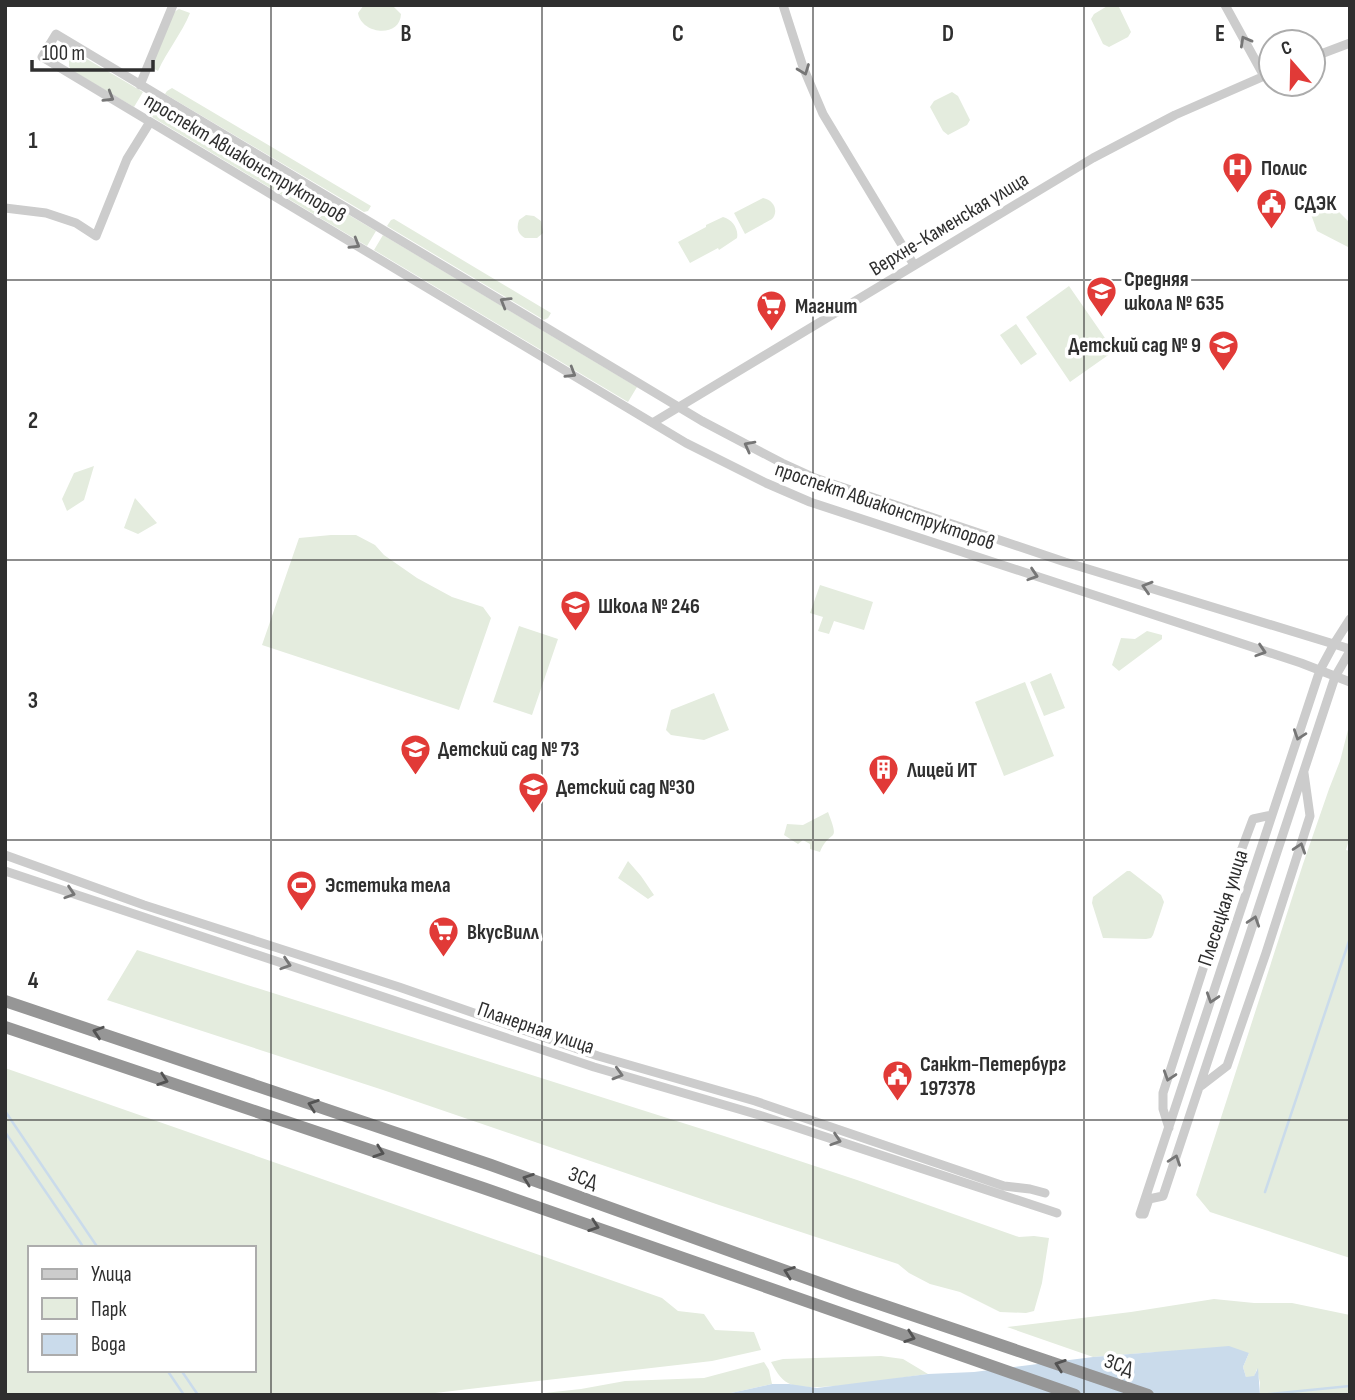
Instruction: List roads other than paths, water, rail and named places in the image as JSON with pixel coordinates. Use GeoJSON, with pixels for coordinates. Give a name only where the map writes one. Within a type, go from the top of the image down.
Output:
{"type":"FeatureCollection","features":[{"type":"Feature","properties":{"kind":"highway","name":"ЗСД"},"geometry":{"type":"LineString","coordinates":[[5,1001],[491,1165],[1147,1395]]}},
{"type":"Feature","properties":{"kind":"highway","name":"ЗСД"},"geometry":{"type":"LineString","coordinates":[[5,1027],[484,1188],[1075,1395]]}},
{"type":"Feature","properties":{"kind":"street"},"geometry":{"type":"LineString","coordinates":[[140,85],[173,5]]}},
{"type":"Feature","properties":{"kind":"street"},"geometry":{"type":"LineString","coordinates":[[783,5],[803,67],[823,114],[914,265]]}},
{"type":"Feature","properties":{"kind":"street"},"geometry":{"type":"LineString","coordinates":[[1225,5],[1257,58]]}},
{"type":"Feature","properties":{"kind":"street","name":"проспект Авиаконструкторов"},"geometry":{"type":"LineString","coordinates":[[1350,650],[1065,562],[815,478],[714,428],[56,34],[42,57],[686,443],[741,471],[810,502],[1350,682]]}},
{"type":"Feature","properties":{"kind":"street"},"geometry":{"type":"LineString","coordinates":[[1327,52],[1350,43]]}},
{"type":"Feature","properties":{"kind":"street","name":"Верхне-Каменская улица"},"geometry":{"type":"LineString","coordinates":[[654,422],[1072,170],[1175,115],[1257,79]]}},
{"type":"Feature","properties":{"kind":"street"},"geometry":{"type":"LineString","coordinates":[[5,208],[46,213],[76,223],[96,236],[127,159],[150,122]]}},
{"type":"Feature","properties":{"kind":"street","name":"Плесецкая улица"},"geometry":{"type":"LineString","coordinates":[[1350,619],[1320,670],[1142,1214],[1149,1199],[1163,1196],[1335,677],[1350,650]]}},
{"type":"Feature","properties":{"kind":"street"},"geometry":{"type":"LineString","coordinates":[[1199,1087],[1227,1066],[1266,953],[1310,816],[1304,771]]}},
{"type":"Feature","properties":{"kind":"street"},"geometry":{"type":"LineString","coordinates":[[1169,1128],[1163,1109],[1163,1093],[1241,851],[1253,820],[1272,816]]}},
{"type":"Feature","properties":{"kind":"street","name":"Планерная улица"},"geometry":{"type":"LineString","coordinates":[[5,855],[144,905],[398,987],[598,1056],[755,1101],[1004,1186],[1045,1193]]}},
{"type":"Feature","properties":{"kind":"street","name":"Планерная улица"},"geometry":{"type":"LineString","coordinates":[[5,871],[594,1067],[759,1115],[1057,1213]]}},
{"type":"Feature","properties":{"kind":"water"},"geometry":{"type":"Polygon","coordinates":[[[1229,1346],[1249,1353],[1243,1367],[1246,1377],[1254,1376],[1258,1368],[1260,1395],[722,1395],[772,1384],[817,1388],[1093,1357],[1229,1346]]]}},
{"type":"Feature","properties":{"kind":"waterway"},"geometry":{"type":"LineString","coordinates":[[1265,1192],[1350,938]]}},
{"type":"Feature","properties":{"kind":"waterway"},"geometry":{"type":"LineString","coordinates":[[5,1111],[97,1246]]}},
{"type":"Feature","properties":{"kind":"waterway"},"geometry":{"type":"LineString","coordinates":[[5,1132],[83,1246]]}},
{"type":"Feature","properties":{"kind":"waterway"},"geometry":{"type":"LineString","coordinates":[[168,1372],[184,1395]]}},
{"type":"Feature","properties":{"kind":"waterway"},"geometry":{"type":"LineString","coordinates":[[182,1372],[198,1395]]}},
{"type":"Feature","properties":{"kind":"waterway"},"geometry":{"type":"LineString","coordinates":[[1260,1395],[1350,1386]]}},
{"type":"Feature","properties":{"kind":"place","name":"Полис"},"geometry":{"type":"Point","coordinates":[1238,195]}},
{"type":"Feature","properties":{"kind":"place","name":"СДЭК"},"geometry":{"type":"Point","coordinates":[1271,230]}},
{"type":"Feature","properties":{"kind":"place","name":"Средняя школа № 635"},"geometry":{"type":"Point","coordinates":[1101,318]}},
{"type":"Feature","properties":{"kind":"place","name":"Магнит"},"geometry":{"type":"Point","coordinates":[772,333]}},
{"type":"Feature","properties":{"kind":"place","name":"Детский сад № 9"},"geometry":{"type":"Point","coordinates":[1224,372]}},
{"type":"Feature","properties":{"kind":"place","name":"Школа № 246"},"geometry":{"type":"Point","coordinates":[575,633]}},
{"type":"Feature","properties":{"kind":"place","name":"Детский сад № 73"},"geometry":{"type":"Point","coordinates":[415,776]}},
{"type":"Feature","properties":{"kind":"place","name":"Лицей ИТ"},"geometry":{"type":"Point","coordinates":[884,797]}},
{"type":"Feature","properties":{"kind":"place","name":"Детский сад №30"},"geometry":{"type":"Point","coordinates":[533,814]}},
{"type":"Feature","properties":{"kind":"place","name":"Эстетика тела"},"geometry":{"type":"Point","coordinates":[302,912]}},
{"type":"Feature","properties":{"kind":"place","name":"ВкусВилл"},"geometry":{"type":"Point","coordinates":[444,959]}},
{"type":"Feature","properties":{"kind":"place","name":"Санкт-Петербург 197378"},"geometry":{"type":"Point","coordinates":[897,1103]}}]}
